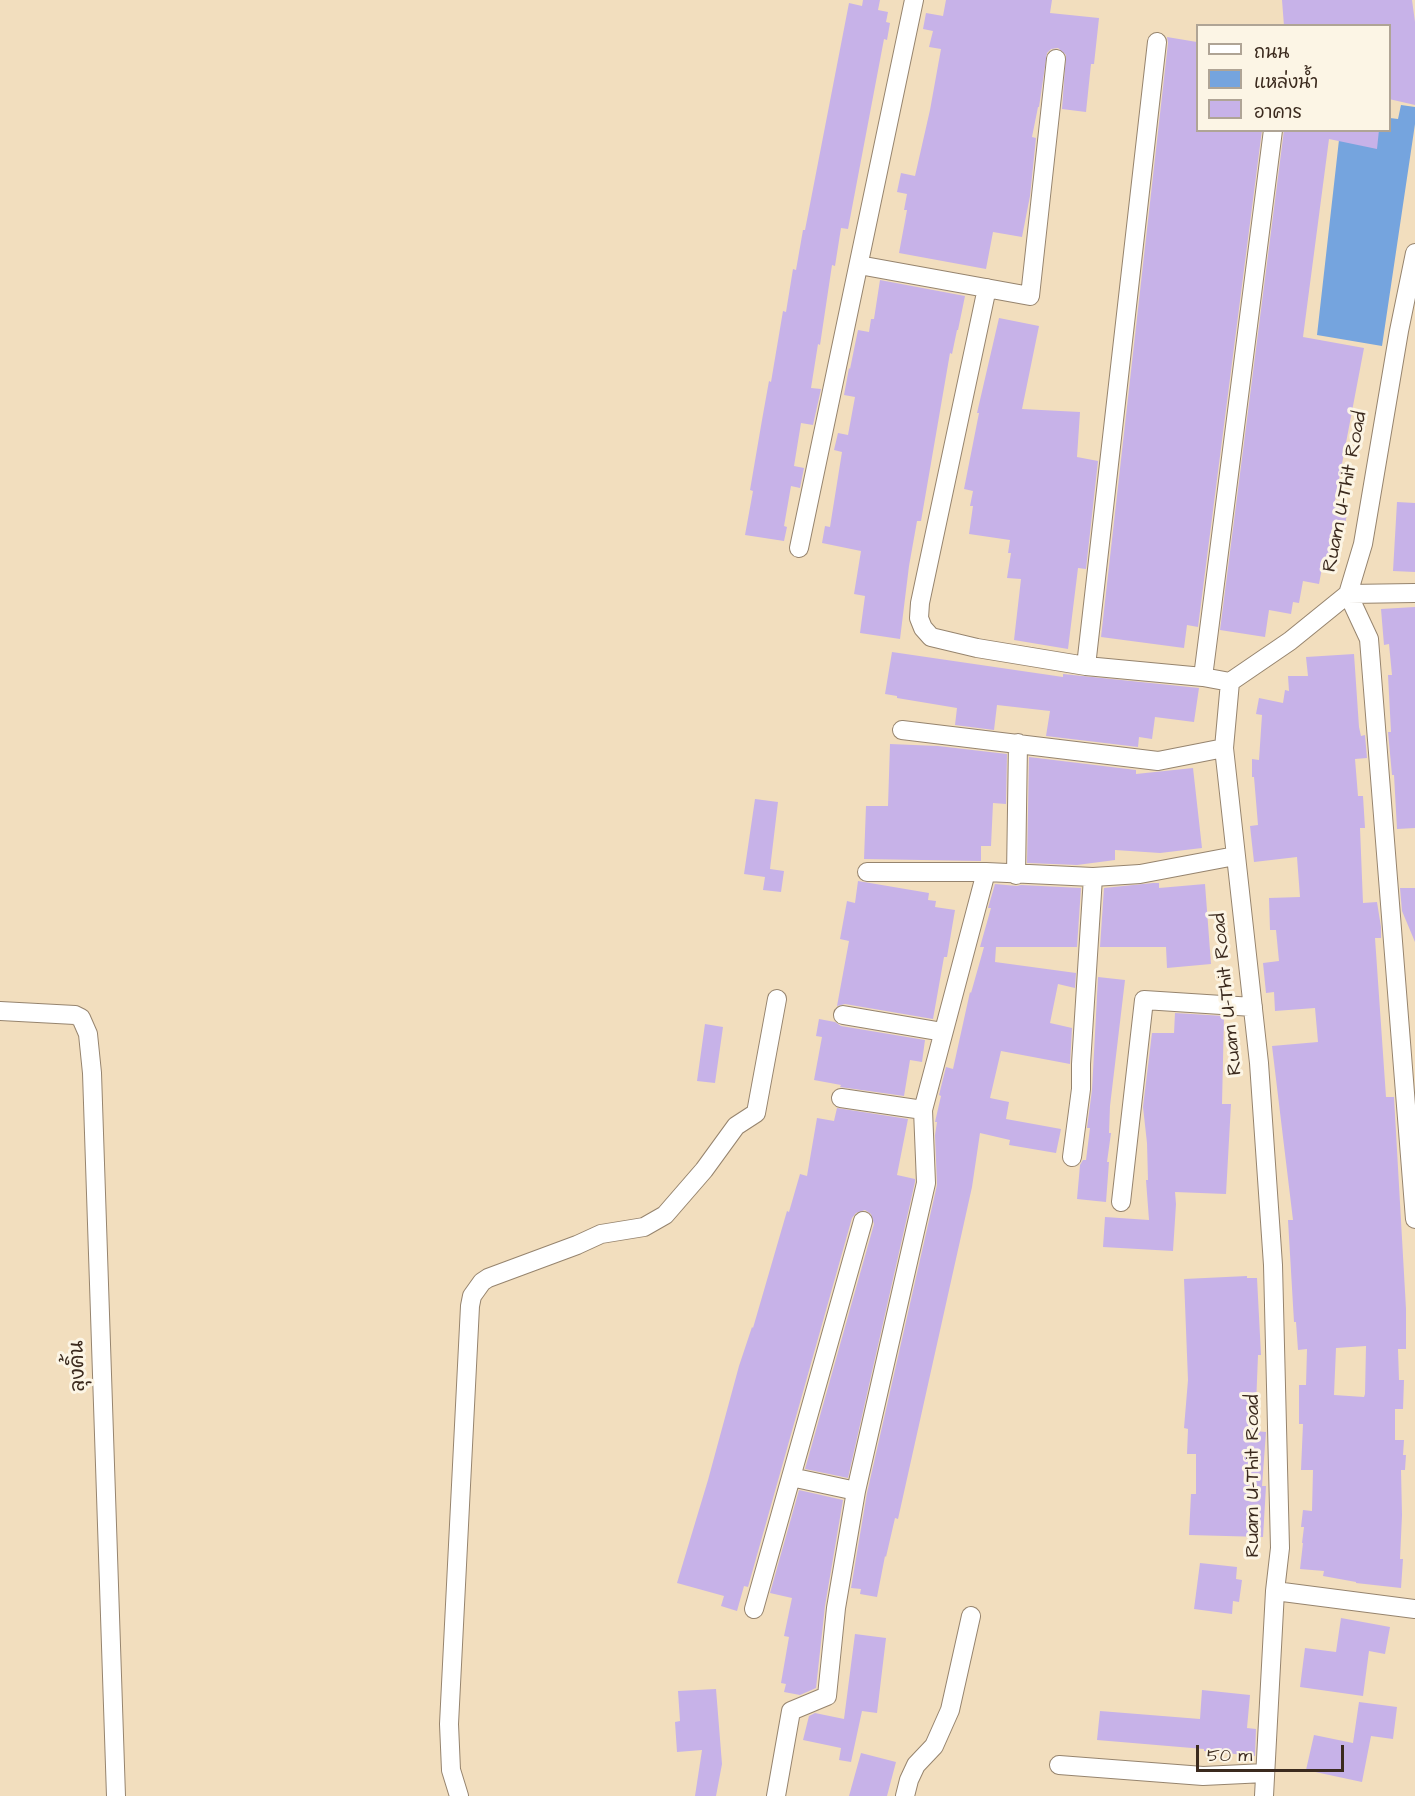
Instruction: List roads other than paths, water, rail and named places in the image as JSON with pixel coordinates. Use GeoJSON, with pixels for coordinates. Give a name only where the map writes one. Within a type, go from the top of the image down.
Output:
{"type":"FeatureCollection","features":[{"type":"Feature","properties":{"kind":"street"},"geometry":{"type":"LineString","coordinates":[[799,548],[914,0]]}},
{"type":"Feature","properties":{"kind":"street"},"geometry":{"type":"LineString","coordinates":[[1086,666],[1157,42]]}},
{"type":"Feature","properties":{"kind":"street"},"geometry":{"type":"LineString","coordinates":[[859,265],[1030,296],[1056,59]]}},
{"type":"Feature","properties":{"kind":"street"},"geometry":{"type":"LineString","coordinates":[[1203,677],[1272,132]]}},
{"type":"Feature","properties":{"kind":"street","name":"Ruam U-Thit Road"},"geometry":{"type":"LineString","coordinates":[[1264,1796],[1275,1591],[1280,1548],[1273,1265],[1253,1007],[1224,748],[1230,682],[1290,641],[1348,594],[1363,544],[1407,332],[1415,253]]}},
{"type":"Feature","properties":{"kind":"street"},"geometry":{"type":"LineString","coordinates":[[987,288],[920,603],[920,624],[927,633],[936,638],[977,648],[1086,666],[1203,677],[1230,682]]}},
{"type":"Feature","properties":{"kind":"street"},"geometry":{"type":"LineString","coordinates":[[1415,593],[1348,594],[1369,639],[1415,1219]]}},
{"type":"Feature","properties":{"kind":"street"},"geometry":{"type":"LineString","coordinates":[[902,730],[1158,761],[1224,748]]}},
{"type":"Feature","properties":{"kind":"street"},"geometry":{"type":"LineString","coordinates":[[1016,875],[1018,743]]}},
{"type":"Feature","properties":{"kind":"street"},"geometry":{"type":"LineString","coordinates":[[867,872],[986,872],[1093,877],[1140,874],[1235,856]]}},
{"type":"Feature","properties":{"kind":"street"},"geometry":{"type":"LineString","coordinates":[[776,1796],[791,1711],[827,1696],[836,1608],[856,1491],[926,1184],[923,1110],[986,872]]}},
{"type":"Feature","properties":{"kind":"street"},"geometry":{"type":"LineString","coordinates":[[1072,1157],[1082,1089],[1081,1064],[1093,877]]}},
{"type":"Feature","properties":{"kind":"street"},"geometry":{"type":"LineString","coordinates":[[459,1796],[451,1770],[449,1724],[472,1296],[482,1282],[488,1278],[578,1245],[601,1234],[644,1227],[665,1215],[704,1170],[736,1126],[756,1113],[777,999]]}},
{"type":"Feature","properties":{"kind":"street"},"geometry":{"type":"LineString","coordinates":[[1121,1203],[1144,1000],[1253,1007]]}},
{"type":"Feature","properties":{"kind":"street","name":"ลุงคิ้น"},"geometry":{"type":"LineString","coordinates":[[0,1011],[75,1015],[81,1018],[88,1034],[93,1096],[116,1796]]}},
{"type":"Feature","properties":{"kind":"street"},"geometry":{"type":"LineString","coordinates":[[843,1015],[943,1032]]}},
{"type":"Feature","properties":{"kind":"street"},"geometry":{"type":"LineString","coordinates":[[841,1098],[923,1110]]}},
{"type":"Feature","properties":{"kind":"street"},"geometry":{"type":"LineString","coordinates":[[754,1609],[863,1221]]}},
{"type":"Feature","properties":{"kind":"street"},"geometry":{"type":"LineString","coordinates":[[791,1477],[856,1491]]}},
{"type":"Feature","properties":{"kind":"street"},"geometry":{"type":"LineString","coordinates":[[1275,1591],[1415,1609]]}},
{"type":"Feature","properties":{"kind":"street"},"geometry":{"type":"LineString","coordinates":[[905,1796],[916,1765],[934,1746],[950,1710],[971,1616]]}},
{"type":"Feature","properties":{"kind":"street"},"geometry":{"type":"LineString","coordinates":[[1059,1765],[1203,1776],[1265,1773]]}},
{"type":"Feature","properties":{"kind":"water"},"geometry":{"type":"Polygon","coordinates":[[[1401,105],[1415,107],[1415,124],[1382,346],[1317,335],[1340,132],[1391,132],[1391,118],[1398,119],[1401,105]]]}}]}
